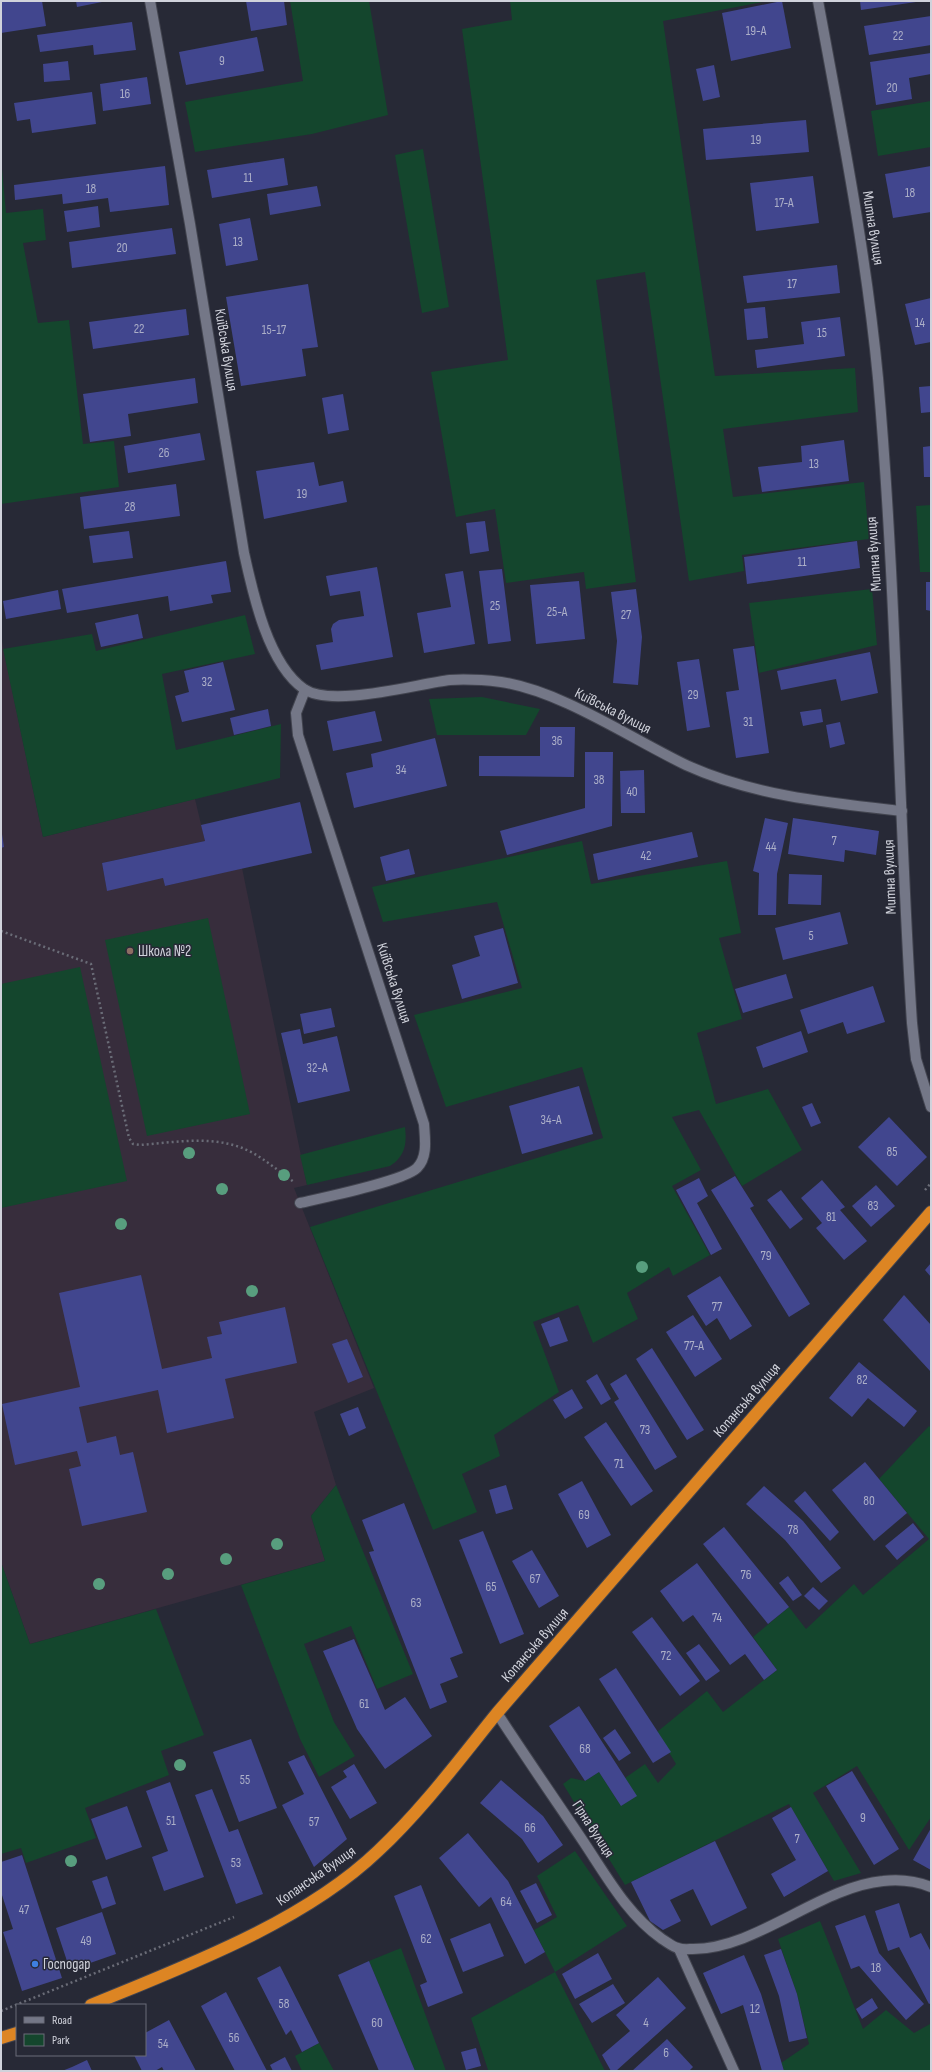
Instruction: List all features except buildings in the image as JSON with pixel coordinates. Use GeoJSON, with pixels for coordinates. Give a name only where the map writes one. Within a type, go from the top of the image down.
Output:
{"type":"FeatureCollection","features":[{"type":"Feature","properties":{"kind":"highway","name":"Копанська вулиця"},"geometry":{"type":"LineString","coordinates":[[93,2004],[256,1933],[291,1915],[347,1878],[378,1852],[409,1819],[497,1713],[931,1212]]}},
{"type":"Feature","properties":{"kind":"highway"},"geometry":{"type":"LineString","coordinates":[[1,2038],[16,2033]]}},
{"type":"Feature","properties":{"kind":"street","name":"Київська вулиця"},"geometry":{"type":"LineString","coordinates":[[150,1],[191,231],[244,552],[253,594],[265,630],[278,658],[292,678],[305,690],[328,696],[350,696],[450,680],[475,679],[503,683],[562,702],[687,765],[726,781],[790,797],[902,811]]}},
{"type":"Feature","properties":{"kind":"street","name":"Митна вулиця"},"geometry":{"type":"LineString","coordinates":[[818,1],[862,245],[878,380],[897,684],[912,1023],[916,1059],[931,1107]]}},
{"type":"Feature","properties":{"kind":"street","name":"Київська вулиця"},"geometry":{"type":"LineString","coordinates":[[300,1203],[401,1178],[417,1168],[424,1155],[426,1142],[424,1124],[298,735],[296,713],[305,690]]}},
{"type":"Feature","properties":{"kind":"street","name":"Гірна вулиця"},"geometry":{"type":"LineString","coordinates":[[497,1713],[614,1890],[646,1926],[664,1940],[679,1948],[700,1949],[722,1945],[755,1932],[824,1900],[874,1883],[903,1880],[931,1887]]}},
{"type":"Feature","properties":{"kind":"street"},"geometry":{"type":"LineString","coordinates":[[679,1948],[734,2071]]}},
{"type":"Feature","properties":{"kind":"path"},"geometry":{"type":"LineString","coordinates":[[1,931],[91,964],[129,1138],[133,1144],[140,1145],[201,1140],[232,1145],[254,1154],[318,1199]]}},
{"type":"Feature","properties":{"kind":"path"},"geometry":{"type":"LineString","coordinates":[[921,1195],[931,1183]]}},
{"type":"Feature","properties":{"kind":"path"},"geometry":{"type":"LineString","coordinates":[[18,2004],[239,1914]]}},
{"type":"Feature","properties":{"kind":"path"},"geometry":{"type":"LineString","coordinates":[[1,2011],[16,2005]]}},
{"type":"Feature","properties":{"kind":"shaded area"},"geometry":{"type":"Polygon","coordinates":[[[1,637],[43,837],[195,799],[205,841],[102,863],[107,890],[163,878],[165,886],[242,868],[307,1185],[294,1188],[374,1388],[314,1412],[336,1485],[311,1516],[325,1561],[30,1644],[1,1562],[1,637]]]}},
{"type":"Feature","properties":{"kind":"green space"},"geometry":{"type":"Polygon","coordinates":[[[290,1],[369,1],[388,115],[312,134],[195,152],[185,102],[303,81],[290,1]]]}},
{"type":"Feature","properties":{"kind":"green space"},"geometry":{"type":"Polygon","coordinates":[[[510,1],[768,1],[663,21],[715,376],[855,368],[858,412],[723,429],[733,497],[864,482],[869,539],[742,555],[744,571],[689,581],[645,272],[596,280],[636,582],[586,589],[584,572],[506,583],[495,509],[456,517],[431,372],[508,360],[462,29],[512,20],[510,1]]]}},
{"type":"Feature","properties":{"kind":"green space"},"geometry":{"type":"Polygon","coordinates":[[[931,101],[931,147],[878,156],[871,111],[931,101]]]}},
{"type":"Feature","properties":{"kind":"green space"},"geometry":{"type":"Polygon","coordinates":[[[423,149],[449,307],[422,313],[395,155],[423,149]]]}},
{"type":"Feature","properties":{"kind":"green space"},"geometry":{"type":"Polygon","coordinates":[[[1,158],[6,213],[43,209],[46,240],[23,243],[38,323],[69,320],[83,444],[114,441],[119,487],[1,504],[1,158]]]}},
{"type":"Feature","properties":{"kind":"green space"},"geometry":{"type":"Polygon","coordinates":[[[931,505],[931,572],[920,572],[916,506],[931,505]]]}},
{"type":"Feature","properties":{"kind":"green space"},"geometry":{"type":"Polygon","coordinates":[[[872,589],[877,645],[759,673],[749,603],[872,589]]]}},
{"type":"Feature","properties":{"kind":"green space"},"geometry":{"type":"Polygon","coordinates":[[[245,615],[255,654],[162,674],[176,750],[281,724],[280,778],[43,837],[3,649],[92,634],[96,651],[245,615]]]}},
{"type":"Feature","properties":{"kind":"green space"},"geometry":{"type":"Polygon","coordinates":[[[482,697],[540,709],[526,735],[437,735],[429,699],[482,697]]]}},
{"type":"Feature","properties":{"kind":"green space"},"geometry":{"type":"Polygon","coordinates":[[[582,841],[591,884],[727,861],[741,933],[719,938],[742,1019],[697,1033],[716,1104],[768,1089],[802,1150],[742,1186],[699,1110],[672,1117],[701,1170],[672,1186],[710,1255],[673,1276],[669,1267],[627,1293],[638,1319],[593,1343],[578,1305],[533,1322],[559,1392],[494,1435],[500,1456],[462,1474],[477,1512],[433,1530],[310,1227],[603,1138],[582,1067],[446,1107],[414,1015],[522,988],[497,902],[383,922],[372,887],[582,841]]]}},
{"type":"Feature","properties":{"kind":"green space"},"geometry":{"type":"Polygon","coordinates":[[[208,918],[250,1114],[147,1136],[105,940],[208,918]]]}},
{"type":"Feature","properties":{"kind":"green space"},"geometry":{"type":"Polygon","coordinates":[[[80,967],[127,1181],[1,1208],[1,984],[80,967]]]}},
{"type":"Feature","properties":{"kind":"green space"},"geometry":{"type":"Polygon","coordinates":[[[405,1127],[406,1139],[404,1149],[399,1158],[390,1166],[307,1185],[300,1155],[405,1127]]]}},
{"type":"Feature","properties":{"kind":"green space"},"geometry":{"type":"Polygon","coordinates":[[[929,1426],[931,1428],[931,1817],[909,1850],[857,1766],[813,1793],[861,1873],[834,1881],[789,1804],[625,1885],[563,1784],[571,1778],[585,1781],[599,1772],[621,1806],[636,1796],[625,1778],[645,1764],[658,1783],[676,1764],[657,1732],[707,1691],[723,1712],[777,1670],[753,1637],[789,1607],[806,1629],[854,1584],[863,1595],[929,1539],[879,1479],[929,1426]]]}},
{"type":"Feature","properties":{"kind":"green space"},"geometry":{"type":"Polygon","coordinates":[[[336,1485],[413,1674],[377,1689],[351,1626],[304,1644],[334,1722],[355,1756],[319,1777],[300,1739],[241,1585],[325,1561],[311,1516],[336,1485]]]}},
{"type":"Feature","properties":{"kind":"green space"},"geometry":{"type":"Polygon","coordinates":[[[1,1562],[30,1644],[156,1609],[204,1735],[161,1751],[169,1775],[85,1808],[96,1838],[26,1863],[21,1848],[1,1854],[1,1562]]]}},
{"type":"Feature","properties":{"kind":"green space"},"geometry":{"type":"Polygon","coordinates":[[[575,1851],[627,1926],[555,1972],[534,1930],[557,1917],[537,1876],[575,1851]]]}},
{"type":"Feature","properties":{"kind":"green space"},"geometry":{"type":"Polygon","coordinates":[[[820,1921],[863,2029],[886,2010],[914,2033],[930,2024],[931,2071],[784,2071],[781,2063],[809,2044],[797,1994],[778,1939],[820,1921]]]}},
{"type":"Feature","properties":{"kind":"green space"},"geometry":{"type":"Polygon","coordinates":[[[401,1948],[446,2071],[415,2071],[369,1961],[401,1948]]]}},
{"type":"Feature","properties":{"kind":"green space"},"geometry":{"type":"Polygon","coordinates":[[[555,1972],[605,2071],[486,2071],[488,2070],[471,2018],[555,1972]]]}},
{"type":"Feature","properties":{"kind":"green space"},"geometry":{"type":"Polygon","coordinates":[[[319,2043],[334,2071],[302,2071],[295,2056],[319,2043]]]}},
{"type":"Feature","properties":{"kind":"place","name":"Школа №2"},"geometry":{"type":"Point","coordinates":[130,951]}},
{"type":"Feature","properties":{"kind":"place","name":"Господар"},"geometry":{"type":"Point","coordinates":[35,1964]}}]}
